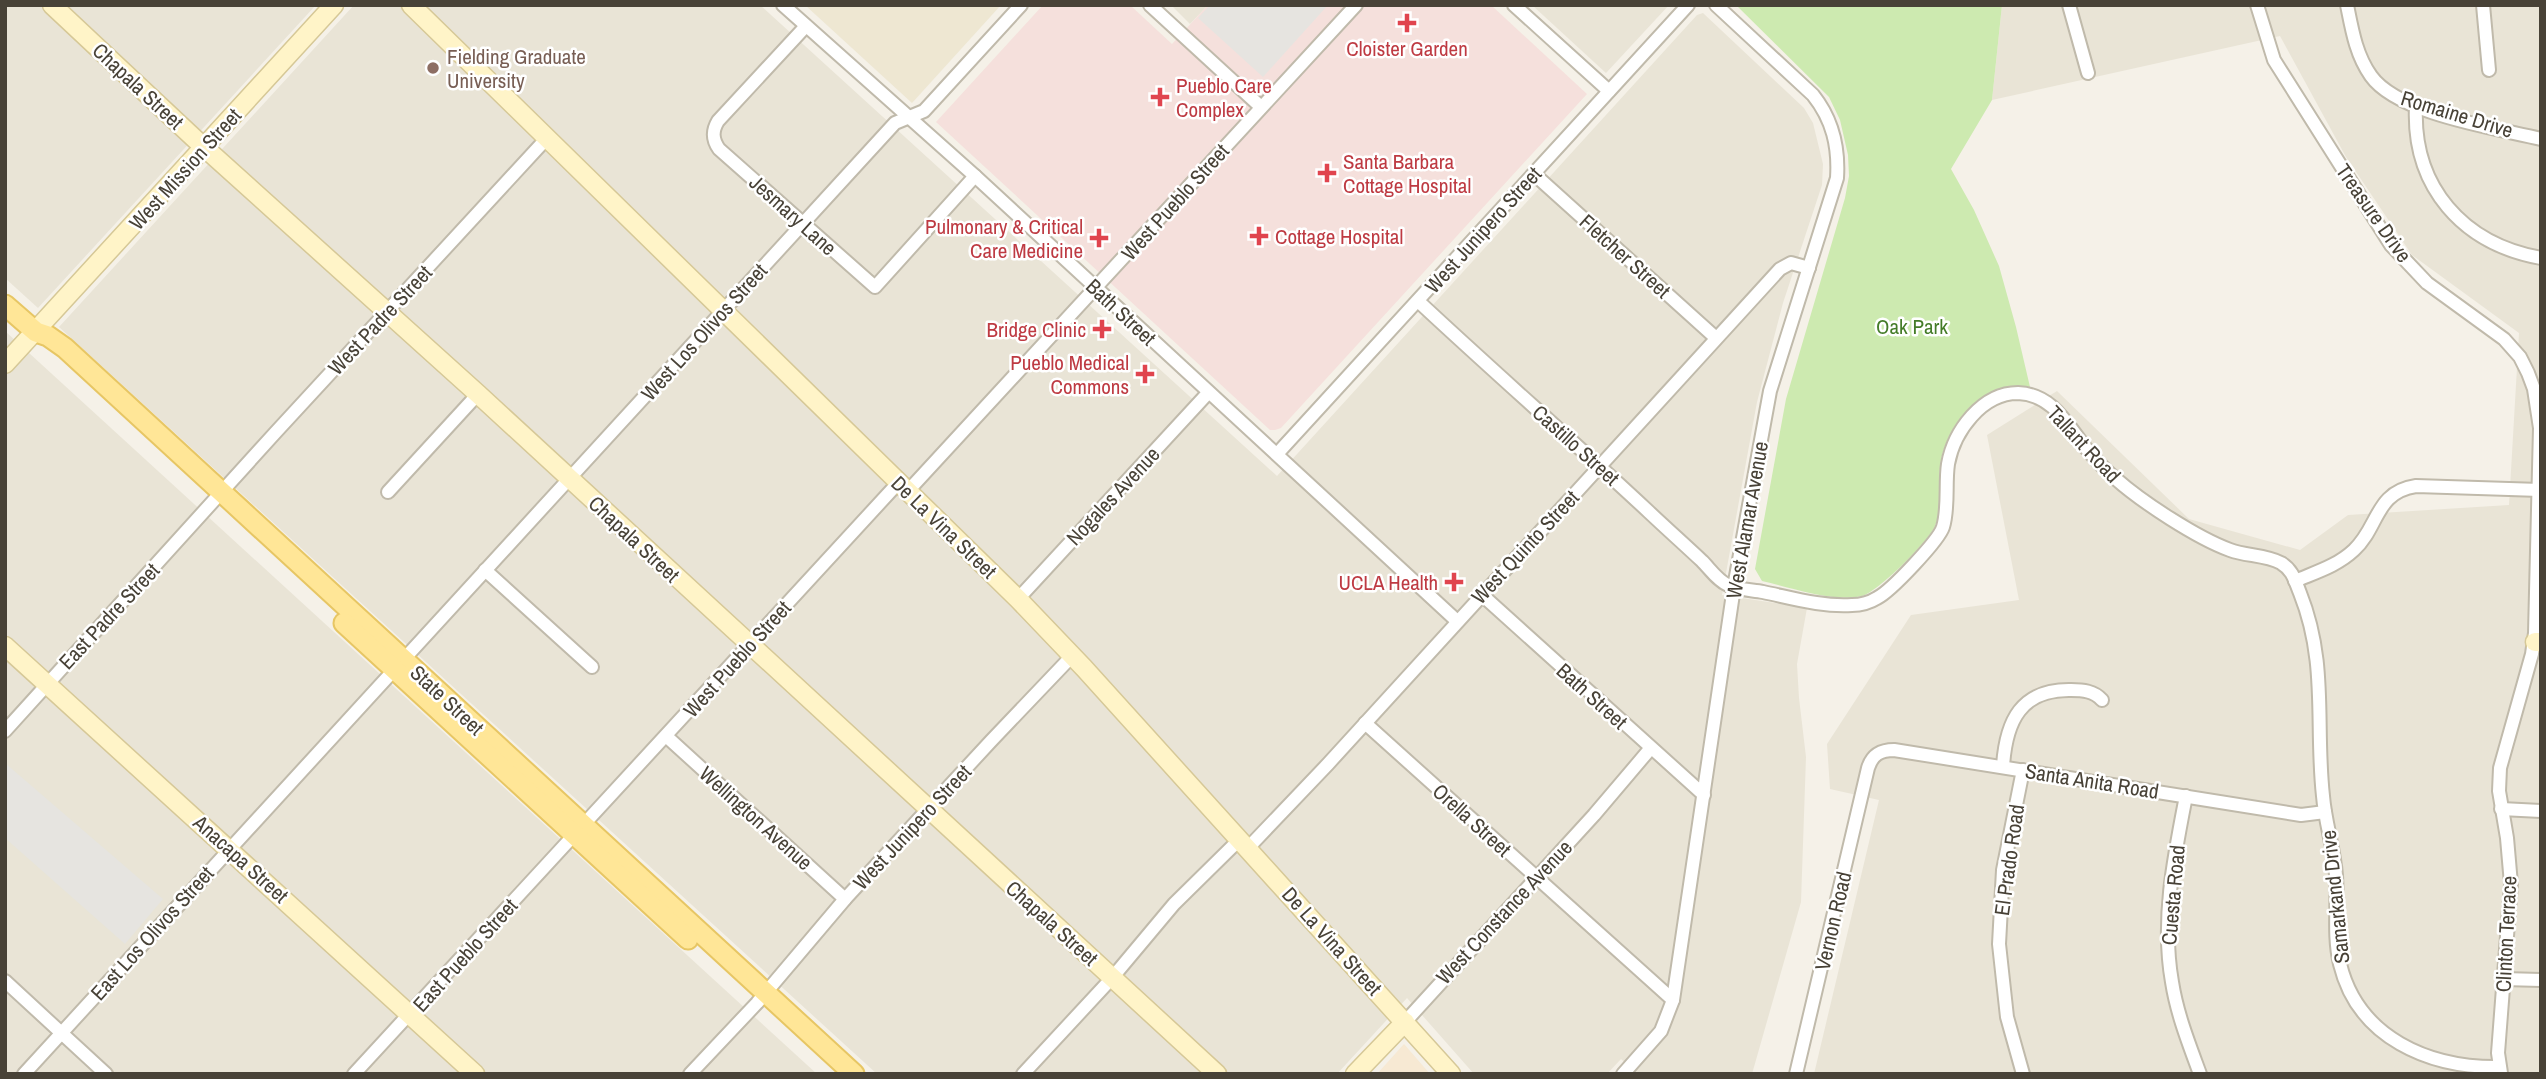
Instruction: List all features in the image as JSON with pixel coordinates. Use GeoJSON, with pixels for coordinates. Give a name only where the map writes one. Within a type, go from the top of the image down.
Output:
{"type":"FeatureCollection","features":[{"type":"Feature","properties":{"kind":"main road","name":"State Street"},"geometry":{"type":"LineString","coordinates":[[5,305],[36,332],[41,344],[218,498],[580,830],[761,998],[836,1074]]}},
{"type":"Feature","properties":{"kind":"main road","name":"State Street"},"geometry":{"type":"LineString","coordinates":[[761,998],[854,1074]]}},
{"type":"Feature","properties":{"kind":"street","name":"Chapala Street"},"geometry":{"type":"LineString","coordinates":[[52,5],[204,148],[478,394],[1217,1074]]}},
{"type":"Feature","properties":{"kind":"street","name":"West Mission Street"},"geometry":{"type":"LineString","coordinates":[[5,364],[334,5]]}},
{"type":"Feature","properties":{"kind":"street","name":"De La Vina Street"},"geometry":{"type":"LineString","coordinates":[[411,5],[1018,599],[1451,1074]]}},
{"type":"Feature","properties":{"kind":"street","name":"Bath Street"},"geometry":{"type":"LineString","coordinates":[[783,5],[975,176],[1457,621]]}},
{"type":"Feature","properties":{"kind":"street","name":"West Los Olivos Street"},"geometry":{"type":"LineString","coordinates":[[398,663],[895,122],[924,111],[1021,5]]}},
{"type":"Feature","properties":{"kind":"street"},"geometry":{"type":"LineString","coordinates":[[1150,5],[1261,107]]}},
{"type":"Feature","properties":{"kind":"street","name":"West Pueblo Street"},"geometry":{"type":"LineString","coordinates":[[580,830],[748,645],[1095,287],[1356,5]]}},
{"type":"Feature","properties":{"kind":"street"},"geometry":{"type":"LineString","coordinates":[[1514,5],[1609,91]]}},
{"type":"Feature","properties":{"kind":"street","name":"West Junipero Street"},"geometry":{"type":"LineString","coordinates":[[1277,454],[1688,5]]}},
{"type":"Feature","properties":{"kind":"street","name":"West Alamar Avenue"},"geometry":{"type":"LineString","coordinates":[[1623,1074],[1661,1031],[1673,1000],[1734,587],[1770,391],[1837,178],[1837,147],[1830,122],[1813,95],[1716,5]]}},
{"type":"Feature","properties":{"kind":"street"},"geometry":{"type":"LineString","coordinates":[[2069,5],[2088,73]]}},
{"type":"Feature","properties":{"kind":"street","name":"Treasure Drive"},"geometry":{"type":"LineString","coordinates":[[2257,5],[2274,60],[2391,246],[2427,283],[2504,339],[2520,357],[2534,389],[2541,428]]}},
{"type":"Feature","properties":{"kind":"street","name":"Romaine Drive"},"geometry":{"type":"LineString","coordinates":[[2347,5],[2356,48],[2371,76],[2395,97],[2416,107],[2541,139]]}},
{"type":"Feature","properties":{"kind":"street"},"geometry":{"type":"LineString","coordinates":[[2483,5],[2489,69]]}},
{"type":"Feature","properties":{"kind":"street","name":"Jesmary Lane"},"geometry":{"type":"LineString","coordinates":[[806,26],[718,121],[713,132],[719,149],[802,225],[875,287],[975,176]]}},
{"type":"Feature","properties":{"kind":"street"},"geometry":{"type":"LineString","coordinates":[[2416,107],[2417,141],[2424,168],[2452,213],[2492,243],[2541,257]]}},
{"type":"Feature","properties":{"kind":"street","name":"West Padre Street"},"geometry":{"type":"LineString","coordinates":[[218,498],[547,138]]}},
{"type":"Feature","properties":{"kind":"street","name":"Fletcher Street"},"geometry":{"type":"LineString","coordinates":[[1534,174],[1716,338]]}},
{"type":"Feature","properties":{"kind":"street","name":"West Quinto Street"},"geometry":{"type":"LineString","coordinates":[[1023,1074],[1112,978],[1174,904],[1244,844],[1365,723],[1780,269],[1791,263],[1809,268]]}},
{"type":"Feature","properties":{"kind":"street","name":"Castillo Street"},"geometry":{"type":"LineString","coordinates":[[1418,301],[1723,582],[1734,587]]}},
{"type":"Feature","properties":{"kind":"street","name":"Nogales Avenue"},"geometry":{"type":"LineString","coordinates":[[1018,599],[1208,393]]}},
{"type":"Feature","properties":{"kind":"street","name":"Tallant Road"},"geometry":{"type":"LineString","coordinates":[[1734,587],[1836,605],[1864,604],[1881,596],[1940,534],[1944,520],[1948,466],[1963,429],[1971,418],[1992,400],[2021,393],[2039,398],[2054,407],[2099,463],[2137,496],[2213,543],[2231,551],[2263,557],[2284,565],[2291,571],[2295,581]]}},
{"type":"Feature","properties":{"kind":"street"},"geometry":{"type":"LineString","coordinates":[[388,492],[478,394]]}},
{"type":"Feature","properties":{"kind":"street","name":"Clinton Terrace"},"geometry":{"type":"LineString","coordinates":[[2500,1071],[2503,979],[2511,884],[2499,791],[2500,768],[2538,642],[2541,428]]}},
{"type":"Feature","properties":{"kind":"street"},"geometry":{"type":"LineString","coordinates":[[2295,581],[2329,567],[2351,553],[2360,544],[2386,500],[2403,489],[2416,486],[2540,490]]}},
{"type":"Feature","properties":{"kind":"street","name":"East Padre Street"},"geometry":{"type":"LineString","coordinates":[[5,731],[218,498]]}},
{"type":"Feature","properties":{"kind":"street"},"geometry":{"type":"LineString","coordinates":[[485,570],[592,667]]}},
{"type":"Feature","properties":{"kind":"street","name":"Samarkand Drive"},"geometry":{"type":"LineString","coordinates":[[2295,581],[2312,628],[2319,672],[2320,761],[2325,812],[2335,858],[2336,943],[2351,992],[2361,1010],[2388,1036],[2418,1054],[2459,1066],[2500,1071]]}},
{"type":"Feature","properties":{"kind":"street","name":"Bath Street"},"geometry":{"type":"LineString","coordinates":[[1481,594],[1704,795]]}},
{"type":"Feature","properties":{"kind":"street","name":"Anacapa Street"},"geometry":{"type":"LineString","coordinates":[[5,646],[475,1074]]}},
{"type":"Feature","properties":{"kind":"street","name":"West Junipero Street"},"geometry":{"type":"LineString","coordinates":[[690,1074],[761,998],[845,899],[1072,656]]}},
{"type":"Feature","properties":{"kind":"street","name":"East Los Olivos Street"},"geometry":{"type":"LineString","coordinates":[[24,1074],[398,663]]}},
{"type":"Feature","properties":{"kind":"street"},"geometry":{"type":"LineString","coordinates":[[2003,766],[2008,732],[2015,715],[2027,701],[2058,690],[2085,691],[2098,696],[2102,701]]}},
{"type":"Feature","properties":{"kind":"street","name":"Orella Street"},"geometry":{"type":"LineString","coordinates":[[1365,723],[1673,1000]]}},
{"type":"Feature","properties":{"kind":"street","name":"Wellington Avenue"},"geometry":{"type":"LineString","coordinates":[[666,736],[845,899]]}},
{"type":"Feature","properties":{"kind":"street","name":"West Constance Avenue"},"geometry":{"type":"LineString","coordinates":[[1355,1074],[1536,878],[1650,749]]}},
{"type":"Feature","properties":{"kind":"street","name":"Santa Anita Road"},"geometry":{"type":"LineString","coordinates":[[1868,768],[1873,758],[1887,750],[2003,766],[2301,815],[2325,812]]}},
{"type":"Feature","properties":{"kind":"street","name":"Vernon Road"},"geometry":{"type":"LineString","coordinates":[[1796,1074],[1868,768]]}},
{"type":"Feature","properties":{"kind":"street","name":"El Prado Road"},"geometry":{"type":"LineString","coordinates":[[2023,770],[2003,870],[1999,944],[2007,1017],[2023,1074]]}},
{"type":"Feature","properties":{"kind":"street","name":"Cuesta Road"},"geometry":{"type":"LineString","coordinates":[[2186,796],[2169,898],[2167,937],[2174,994],[2200,1074]]}},
{"type":"Feature","properties":{"kind":"street"},"geometry":{"type":"LineString","coordinates":[[2501,810],[2541,811]]}},
{"type":"Feature","properties":{"kind":"street","name":"East Pueblo Street"},"geometry":{"type":"LineString","coordinates":[[354,1074],[580,830]]}},
{"type":"Feature","properties":{"kind":"street"},"geometry":{"type":"LineString","coordinates":[[2503,979],[2541,980]]}},
{"type":"Feature","properties":{"kind":"street"},"geometry":{"type":"LineString","coordinates":[[5,981],[107,1074]]}},
{"type":"Feature","properties":{"kind":"shaded area"},"geometry":{"type":"Polygon","coordinates":[[[5,5],[316,5],[38,308],[5,278],[5,5]]]}},
{"type":"Feature","properties":{"kind":"shaded area"},"geometry":{"type":"Polygon","coordinates":[[[354,5],[760,5],[1277,476],[1697,15],[1703,13],[1804,108],[1813,123],[1823,164],[1822,185],[1783,303],[1757,402],[1722,595],[1807,608],[1797,664],[1806,757],[1801,902],[1752,1074],[1637,1074],[1621,1059],[1607,1074],[1474,1074],[1407,998],[1337,1074],[877,1074],[59,327],[354,5]]]}},
{"type":"Feature","properties":{"kind":"shaded area"},"geometry":{"type":"Polygon","coordinates":[[[805,5],[1001,5],[912,103],[805,5]]]}},
{"type":"Feature","properties":{"kind":"shaded area","name":"Cottage Hospital"},"geometry":{"type":"Polygon","coordinates":[[[1043,5],[1130,5],[1172,44],[1208,5],[1491,5],[1587,94],[1281,428],[1270,430],[936,122],[1043,5]]]}},
{"type":"Feature","properties":{"kind":"shaded area"},"geometry":{"type":"Polygon","coordinates":[[[1171,5],[1208,5],[1190,24],[1171,5]]]}},
{"type":"Feature","properties":{"kind":"shaded area"},"geometry":{"type":"Polygon","coordinates":[[[1210,5],[1328,5],[1263,77],[1198,18],[1210,5]]]}},
{"type":"Feature","properties":{"kind":"shaded area"},"geometry":{"type":"Polygon","coordinates":[[[1532,5],[1669,5],[1606,73],[1532,5]]]}},
{"type":"Feature","properties":{"kind":"shaded area"},"geometry":{"type":"Polygon","coordinates":[[[2002,5],[2541,5],[2541,1074],[1814,1074],[1879,800],[1830,789],[1827,744],[1911,615],[2019,600],[1987,435],[2057,391],[2189,519],[2300,550],[2348,515],[2509,505],[2519,333],[2412,255],[2346,157],[2280,36],[1992,100],[2002,5]]]}},
{"type":"Feature","properties":{"kind":"shaded area"},"geometry":{"type":"Polygon","coordinates":[[[5,331],[817,1074],[5,1074],[5,331]]]}},
{"type":"Feature","properties":{"kind":"shaded area"},"geometry":{"type":"Polygon","coordinates":[[[5,763],[163,899],[125,944],[5,838],[5,763]]]}},
{"type":"Feature","properties":{"kind":"shaded area"},"geometry":{"type":"Polygon","coordinates":[[[1404,1044],[1430,1074],[1377,1074],[1404,1044]]]}},
{"type":"Feature","properties":{"kind":"green space","name":"Oak Park"},"geometry":{"type":"Polygon","coordinates":[[[1736,5],[2002,5],[1992,100],[1951,169],[1974,210],[1999,266],[2030,387],[2013,387],[1982,398],[1958,421],[1943,451],[1935,526],[1902,565],[1862,596],[1825,596],[1762,581],[1755,569],[1786,399],[1845,198],[1849,176],[1848,155],[1840,120],[1829,97],[1736,5]]]}},
{"type":"Feature","properties":{"kind":"place","name":"Cloister Garden"},"geometry":{"type":"Point","coordinates":[1407,23]}},
{"type":"Feature","properties":{"kind":"place","name":"Fielding Graduate University"},"geometry":{"type":"Point","coordinates":[433,68]}},
{"type":"Feature","properties":{"kind":"place","name":"Pueblo Care Complex"},"geometry":{"type":"Point","coordinates":[1160,97]}},
{"type":"Feature","properties":{"kind":"place","name":"Santa Barbara Cottage Hospital"},"geometry":{"type":"Point","coordinates":[1327,173]}},
{"type":"Feature","properties":{"kind":"place","name":"Cottage Hospital"},"geometry":{"type":"Point","coordinates":[1259,236]}},
{"type":"Feature","properties":{"kind":"place","name":"Pulmonary & Critical Care Medicine"},"geometry":{"type":"Point","coordinates":[1099,238]}},
{"type":"Feature","properties":{"kind":"place","name":"Bridge Clinic"},"geometry":{"type":"Point","coordinates":[1102,329]}},
{"type":"Feature","properties":{"kind":"place","name":"Pueblo Medical Commons"},"geometry":{"type":"Point","coordinates":[1145,374]}},
{"type":"Feature","properties":{"kind":"place","name":"UCLA Health"},"geometry":{"type":"Point","coordinates":[1454,582]}}]}
